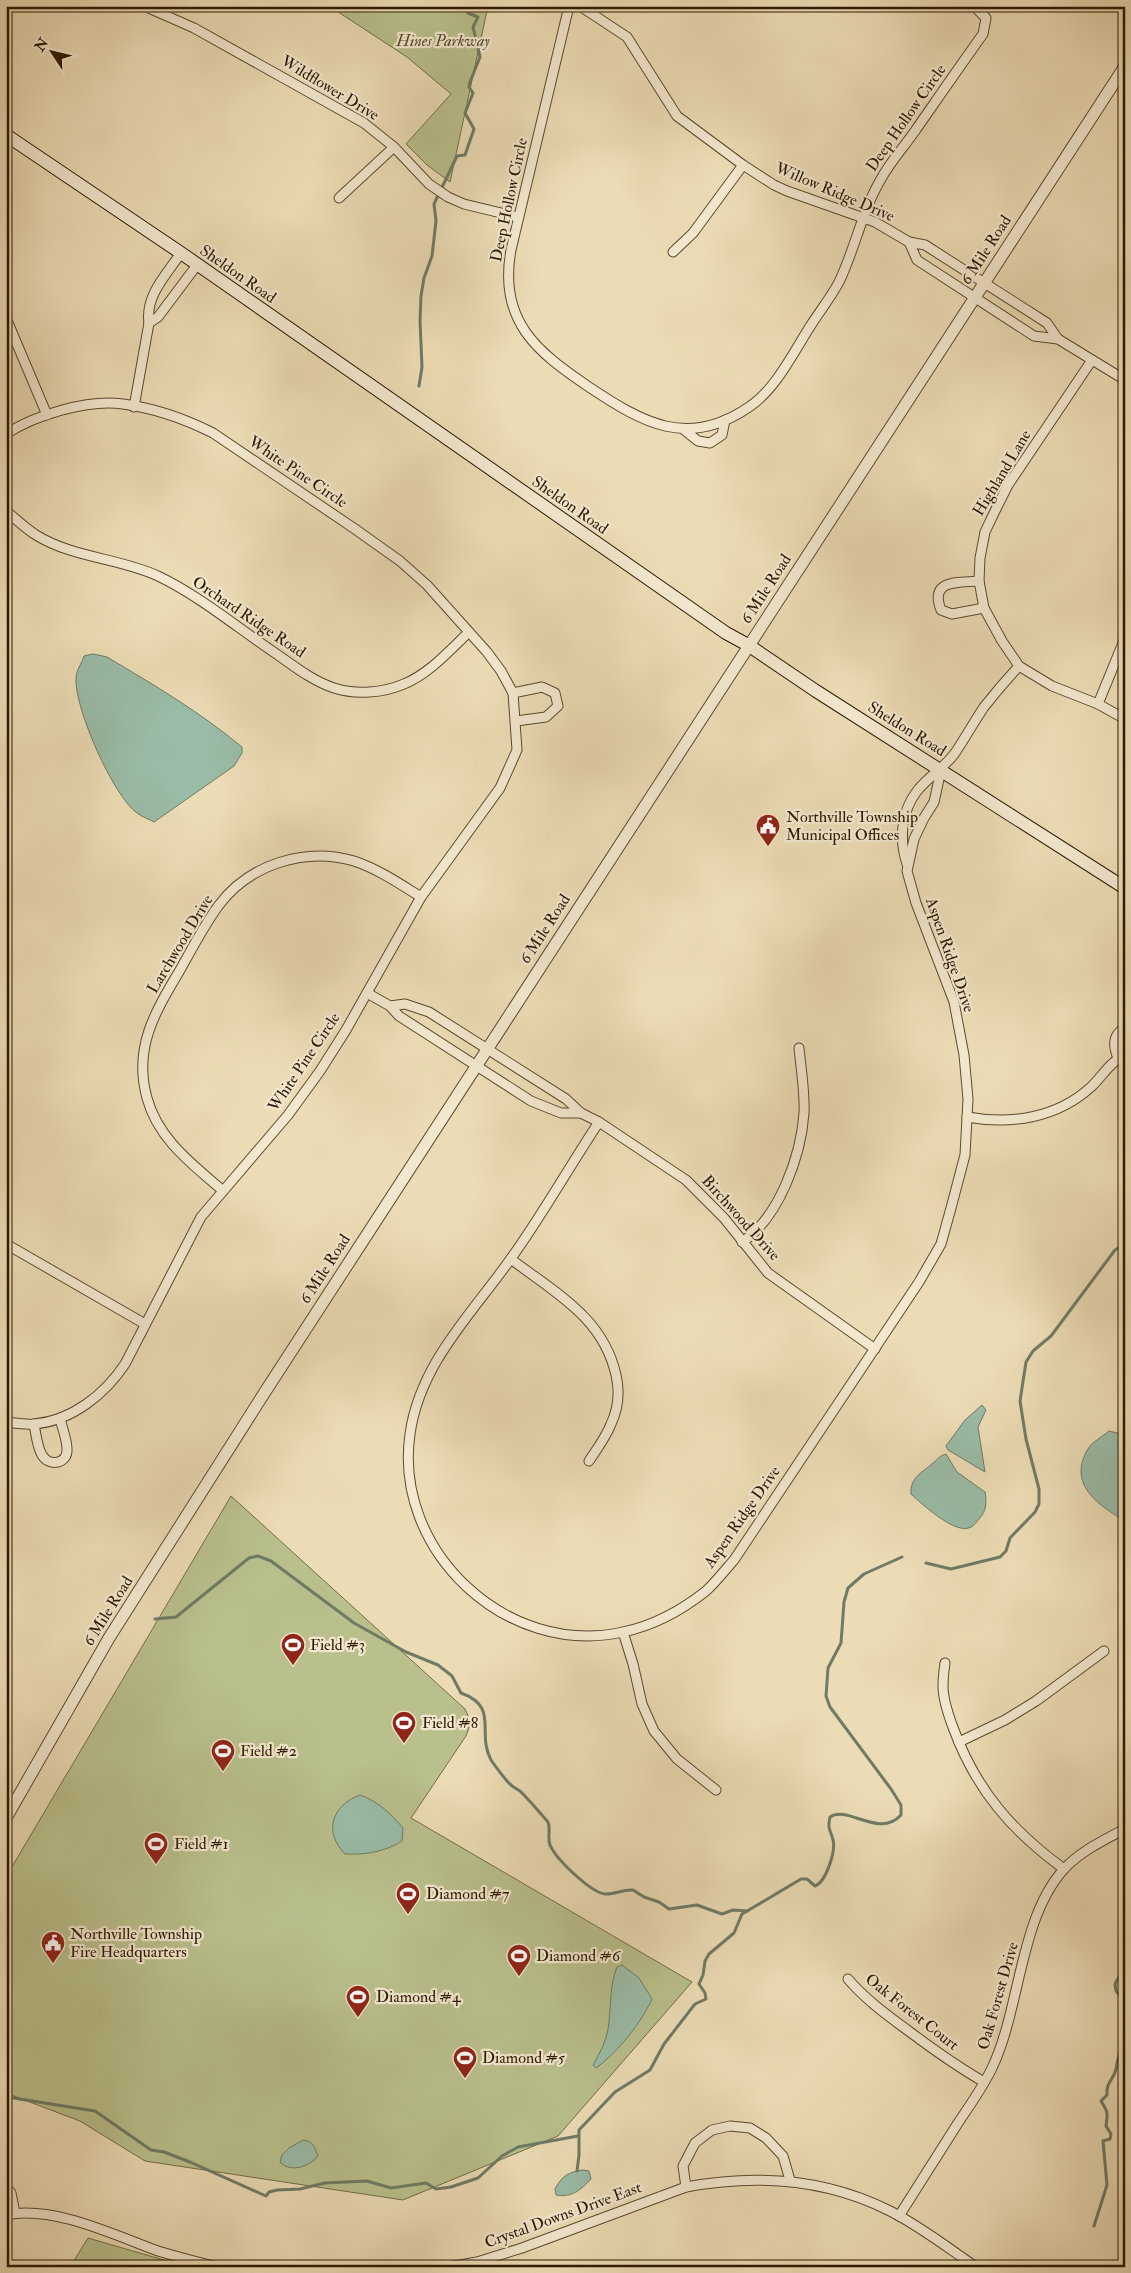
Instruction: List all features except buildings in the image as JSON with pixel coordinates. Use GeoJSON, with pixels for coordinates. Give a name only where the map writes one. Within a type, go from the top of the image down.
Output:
{"type":"FeatureCollection","features":[{"type":"Feature","properties":{"kind":"main road","name":"Sheldon Road"},"geometry":{"type":"LineString","coordinates":[[6,135],[181,253],[726,633],[748,645],[816,691],[1125,888]]}},
{"type":"Feature","properties":{"kind":"street","name":"Wildflower Drive"},"geometry":{"type":"LineString","coordinates":[[144,6],[194,28],[364,123],[394,147],[429,184],[448,197],[464,204],[518,217]]}},
{"type":"Feature","properties":{"kind":"street","name":"Deep Hollow Circle"},"geometry":{"type":"LineString","coordinates":[[569,6],[518,217],[510,259],[509,280],[516,313],[529,338],[551,361],[624,410],[656,425],[682,429],[725,420],[749,407],[768,390],[778,376],[839,282],[880,179],[983,34],[986,18],[974,6]]}},
{"type":"Feature","properties":{"kind":"street","name":"Willow Ridge Drive"},"geometry":{"type":"LineString","coordinates":[[580,6],[627,37],[677,116],[743,165],[787,191],[875,222],[909,242],[925,245],[1047,322],[1058,339]]}},
{"type":"Feature","properties":{"kind":"street","name":"6 Mile Road"},"geometry":{"type":"LineString","coordinates":[[6,1818],[109,1638],[283,1364],[1125,66]]}},
{"type":"Feature","properties":{"kind":"street"},"geometry":{"type":"LineString","coordinates":[[339,198],[394,147]]}},
{"type":"Feature","properties":{"kind":"street"},"geometry":{"type":"LineString","coordinates":[[673,252],[693,233],[743,165]]}},
{"type":"Feature","properties":{"kind":"street","name":"Willow Ridge Drive"},"geometry":{"type":"LineString","coordinates":[[909,242],[917,260],[975,298],[1034,336],[1058,339]]}},
{"type":"Feature","properties":{"kind":"street"},"geometry":{"type":"LineString","coordinates":[[134,407],[149,323],[147,309],[156,288],[181,253]]}},
{"type":"Feature","properties":{"kind":"street"},"geometry":{"type":"LineString","coordinates":[[149,323],[158,317],[197,265]]}},
{"type":"Feature","properties":{"kind":"street"},"geometry":{"type":"LineString","coordinates":[[6,318],[48,415]]}},
{"type":"Feature","properties":{"kind":"street"},"geometry":{"type":"LineString","coordinates":[[1058,339],[1125,380]]}},
{"type":"Feature","properties":{"kind":"street","name":"Highland Lane"},"geometry":{"type":"LineString","coordinates":[[1092,360],[1008,485],[985,532],[980,558],[979,581],[984,608],[1002,641],[1019,666],[1052,686],[1098,704],[1125,719]]}},
{"type":"Feature","properties":{"kind":"street","name":"White Pine Circle"},"geometry":{"type":"LineString","coordinates":[[6,434],[32,420],[81,406],[122,404],[194,423],[235,448],[400,561],[427,585],[470,632],[501,671],[513,693],[517,750],[500,788],[421,897],[335,1047],[305,1092],[201,1217],[125,1364],[106,1389],[88,1404],[60,1418],[34,1424],[6,1422]]}},
{"type":"Feature","properties":{"kind":"street","name":"Deep Hollow Circle"},"geometry":{"type":"LineString","coordinates":[[682,429],[698,441],[710,443],[722,435],[725,420]]}},
{"type":"Feature","properties":{"kind":"street","name":"Orchard Ridge Road"},"geometry":{"type":"LineString","coordinates":[[6,511],[36,535],[53,543],[133,567],[173,584],[307,675],[334,688],[359,692],[384,691],[406,684],[426,671],[470,632]]}},
{"type":"Feature","properties":{"kind":"street"},"geometry":{"type":"LineString","coordinates":[[979,581],[945,585],[938,591],[937,600],[941,610],[952,614],[984,608]]}},
{"type":"Feature","properties":{"kind":"street"},"geometry":{"type":"LineString","coordinates":[[1098,704],[1125,638]]}},
{"type":"Feature","properties":{"kind":"street"},"geometry":{"type":"LineString","coordinates":[[941,770],[984,707],[1019,666]]}},
{"type":"Feature","properties":{"kind":"street"},"geometry":{"type":"LineString","coordinates":[[513,693],[542,687],[555,693],[558,706],[546,716],[516,721]]}},
{"type":"Feature","properties":{"kind":"street","name":"Aspen Ridge Drive"},"geometry":{"type":"LineString","coordinates":[[907,864],[914,839],[934,802],[941,770]]}},
{"type":"Feature","properties":{"kind":"street","name":"Aspen Ridge Drive"},"geometry":{"type":"LineString","coordinates":[[599,1122],[553,1197],[510,1259],[462,1322],[432,1367],[420,1392],[412,1420],[408,1448],[409,1472],[414,1502],[431,1542],[446,1566],[465,1586],[484,1602],[506,1616],[526,1624],[556,1632],[592,1635],[623,1632],[656,1621],[683,1608],[707,1590],[734,1560],[876,1349],[941,1244],[964,1156],[968,1099],[964,1055],[954,1002],[916,903],[909,882],[907,864],[902,848],[903,822],[917,790],[941,770]]}},
{"type":"Feature","properties":{"kind":"street","name":"Larchwood Drive"},"geometry":{"type":"LineString","coordinates":[[222,1190],[181,1155],[165,1136],[153,1115],[147,1098],[143,1066],[146,1039],[153,1018],[218,906],[236,887],[268,867],[284,861],[312,856],[324,856],[356,862],[377,871],[421,897]]}},
{"type":"Feature","properties":{"kind":"street","name":"Birchwood Drive"},"geometry":{"type":"LineString","coordinates":[[367,993],[390,1006],[399,1016],[531,1101],[561,1112],[581,1113]]}},
{"type":"Feature","properties":{"kind":"street"},"geometry":{"type":"LineString","coordinates":[[390,1006],[405,1004],[429,1012],[487,1049]]}},
{"type":"Feature","properties":{"kind":"street"},"geometry":{"type":"LineString","coordinates":[[967,1117],[1009,1121],[1031,1118],[1054,1110],[1080,1096],[1121,1057],[1114,1042],[1117,1034],[1125,1028]]}},
{"type":"Feature","properties":{"kind":"street"},"geometry":{"type":"LineString","coordinates":[[742,1242],[754,1234],[769,1215],[784,1189],[793,1164],[804,1114],[799,1048]]}},
{"type":"Feature","properties":{"kind":"street","name":"Birchwood Drive"},"geometry":{"type":"LineString","coordinates":[[487,1049],[566,1099],[581,1113],[599,1122],[686,1180],[724,1218],[768,1273],[876,1349]]}},
{"type":"Feature","properties":{"kind":"street"},"geometry":{"type":"LineString","coordinates":[[6,1244],[145,1324]]}},
{"type":"Feature","properties":{"kind":"street"},"geometry":{"type":"LineString","coordinates":[[510,1259],[592,1324],[611,1355],[618,1387],[617,1407],[612,1423],[589,1461]]}},
{"type":"Feature","properties":{"kind":"street"},"geometry":{"type":"LineString","coordinates":[[34,1424],[41,1454],[49,1462],[57,1463],[63,1460],[67,1450],[60,1418]]}},
{"type":"Feature","properties":{"kind":"street"},"geometry":{"type":"LineString","coordinates":[[623,1632],[633,1664],[642,1704],[654,1731],[677,1759],[716,1790]]}},
{"type":"Feature","properties":{"kind":"street"},"geometry":{"type":"LineString","coordinates":[[959,1742],[1020,1710],[1104,1651]]}},
{"type":"Feature","properties":{"kind":"street"},"geometry":{"type":"LineString","coordinates":[[945,1663],[943,1687],[948,1714],[975,1777],[995,1806],[1035,1847],[1064,1869]]}},
{"type":"Feature","properties":{"kind":"street","name":"Oak Forest Drive"},"geometry":{"type":"LineString","coordinates":[[899,2216],[984,2082],[1004,2038],[1037,1918],[1052,1887],[1064,1869],[1094,1846],[1125,1829]]}},
{"type":"Feature","properties":{"kind":"street","name":"Oak Forest Court"},"geometry":{"type":"LineString","coordinates":[[848,1979],[863,1997],[888,2016],[948,2060],[984,2082]]}},
{"type":"Feature","properties":{"kind":"street"},"geometry":{"type":"LineString","coordinates":[[686,2187],[683,2166],[695,2143],[712,2130],[730,2126],[750,2128],[766,2138],[783,2156],[790,2180]]}},
{"type":"Feature","properties":{"kind":"street","name":"Crystal Downs Drive East"},"geometry":{"type":"LineString","coordinates":[[448,2267],[478,2264],[686,2187],[736,2180],[790,2180],[824,2187],[857,2197],[899,2216],[976,2267]]}},
{"type":"Feature","properties":{"kind":"street"},"geometry":{"type":"LineString","coordinates":[[6,2187],[11,2193],[11,2214],[56,2216],[185,2259],[218,2267]]}},
{"type":"Feature","properties":{"kind":"green space","name":"Hines Parkway"},"geometry":{"type":"Polygon","coordinates":[[[329,6],[488,6],[450,182],[427,165],[406,144],[451,94],[407,57],[329,6]]]}},
{"type":"Feature","properties":{"kind":"green space"},"geometry":{"type":"Polygon","coordinates":[[[231,1496],[465,1709],[471,1722],[466,1736],[411,1818],[692,1982],[558,2136],[403,2200],[145,2161],[80,2121],[6,2093],[6,1877],[231,1496]]]}},
{"type":"Feature","properties":{"kind":"green space"},"geometry":{"type":"Polygon","coordinates":[[[88,2238],[188,2267],[70,2267],[88,2238]]]}},
{"type":"Feature","properties":{"kind":"shaded area"},"geometry":{"type":"Polygon","coordinates":[[[93,654],[107,657],[142,678],[226,734],[242,747],[242,753],[234,766],[154,822],[137,813],[127,804],[117,789],[97,750],[81,709],[76,675],[84,656],[93,654]]]}},
{"type":"Feature","properties":{"kind":"shaded area"},"geometry":{"type":"Polygon","coordinates":[[[982,1405],[986,1410],[978,1427],[985,1472],[948,1450],[946,1446],[965,1420],[982,1405]]]}},
{"type":"Feature","properties":{"kind":"shaded area"},"geometry":{"type":"Polygon","coordinates":[[[1109,1431],[1125,1435],[1125,1521],[1105,1508],[1088,1492],[1083,1483],[1081,1473],[1082,1461],[1090,1446],[1109,1431]]]}},
{"type":"Feature","properties":{"kind":"shaded area"},"geometry":{"type":"Polygon","coordinates":[[[946,1454],[957,1472],[985,1492],[986,1503],[984,1512],[976,1523],[965,1529],[948,1523],[930,1511],[911,1494],[912,1483],[915,1479],[946,1454]]]}},
{"type":"Feature","properties":{"kind":"shaded area"},"geometry":{"type":"Polygon","coordinates":[[[360,1795],[378,1804],[403,1828],[402,1841],[389,1848],[374,1852],[345,1854],[338,1846],[334,1837],[334,1820],[337,1812],[343,1805],[360,1795]]]}},
{"type":"Feature","properties":{"kind":"shaded area"},"geometry":{"type":"Polygon","coordinates":[[[622,1965],[639,1978],[652,1999],[642,2018],[628,2037],[596,2068],[593,2065],[606,2039],[615,1973],[617,1967],[622,1965]]]}},
{"type":"Feature","properties":{"kind":"shaded area"},"geometry":{"type":"Polygon","coordinates":[[[303,2140],[311,2143],[315,2148],[318,2156],[314,2160],[305,2166],[294,2168],[280,2162],[282,2155],[289,2148],[303,2140]]]}},
{"type":"Feature","properties":{"kind":"shaded area"},"geometry":{"type":"Polygon","coordinates":[[[583,2170],[589,2171],[591,2179],[583,2187],[571,2194],[556,2195],[555,2189],[563,2178],[569,2173],[583,2170]]]}},
{"type":"Feature","properties":{"kind":"waterway"},"geometry":{"type":"LineString","coordinates":[[419,386],[422,367],[421,296],[424,278],[432,256],[436,221],[434,204],[457,156],[465,155],[474,129],[465,113],[473,93],[469,87],[470,82],[480,57],[473,27],[478,17],[468,13],[464,6]]}},
{"type":"Feature","properties":{"kind":"waterway"},"geometry":{"type":"LineString","coordinates":[[926,1563],[951,1569],[1000,1557],[1006,1551],[1010,1538],[1035,1512],[1039,1504],[1039,1489],[1026,1439],[1020,1401],[1026,1362],[1033,1351],[1051,1336],[1115,1250],[1125,1244]]}},
{"type":"Feature","properties":{"kind":"waterway"},"geometry":{"type":"LineString","coordinates":[[155,1619],[176,1617],[249,1558],[258,1556],[271,1561],[354,1623],[406,1652],[438,1665],[452,1676],[461,1693],[480,1705],[484,1713],[485,1740],[491,1760],[508,1783],[521,1792],[548,1822],[550,1845],[553,1851],[574,1874],[591,1887],[605,1894],[633,1890],[644,1897],[659,1902],[669,1909],[697,1905],[722,1914],[733,1910],[748,1911]]}},
{"type":"Feature","properties":{"kind":"waterway"},"geometry":{"type":"LineString","coordinates":[[577,2171],[579,2130],[615,2092],[650,2070],[664,2044],[695,2004],[706,1999],[705,1993],[699,1984],[703,1975],[705,1961],[709,1954],[734,1933],[742,1914],[801,1879],[807,1879],[815,1886],[823,1879],[829,1866],[834,1845],[829,1828],[830,1817],[837,1814],[846,1815],[883,1824],[901,1815],[901,1805],[891,1789],[830,1707],[826,1696],[828,1668],[841,1643],[844,1602],[848,1588],[864,1574],[902,1557]]}},
{"type":"Feature","properties":{"kind":"waterway"},"geometry":{"type":"LineString","coordinates":[[1125,1966],[1115,1984],[1116,1991],[1125,2002]]}},
{"type":"Feature","properties":{"kind":"waterway"},"geometry":{"type":"LineString","coordinates":[[1094,2226],[1107,2185],[1103,2141],[1110,2139],[1111,2134],[1106,2126],[1107,2112],[1101,2101],[1107,2095],[1109,2084],[1115,2073],[1119,2055],[1125,2042]]}},
{"type":"Feature","properties":{"kind":"waterway"},"geometry":{"type":"LineString","coordinates":[[7,2097],[95,2111],[151,2150],[164,2152],[190,2162],[266,2196],[269,2192],[277,2190],[300,2189],[325,2183],[367,2181],[391,2188],[426,2183],[436,2189],[451,2187],[478,2178],[502,2156],[518,2147],[578,2136]]}},
{"type":"Feature","properties":{"kind":"place","name":"Northville Township Municipal Offices"},"geometry":{"type":"Point","coordinates":[768,847]}},
{"type":"Feature","properties":{"kind":"place","name":"Field #3"},"geometry":{"type":"Point","coordinates":[293,1666]}},
{"type":"Feature","properties":{"kind":"place","name":"Field #8"},"geometry":{"type":"Point","coordinates":[404,1744]}},
{"type":"Feature","properties":{"kind":"place","name":"Field #2"},"geometry":{"type":"Point","coordinates":[223,1772]}},
{"type":"Feature","properties":{"kind":"place","name":"Field #1"},"geometry":{"type":"Point","coordinates":[156,1865]}},
{"type":"Feature","properties":{"kind":"place","name":"Diamond #7"},"geometry":{"type":"Point","coordinates":[408,1915]}},
{"type":"Feature","properties":{"kind":"place","name":"Northville Township Fire Headquarters"},"geometry":{"type":"Point","coordinates":[53,1964]}},
{"type":"Feature","properties":{"kind":"place","name":"Diamond #6"},"geometry":{"type":"Point","coordinates":[519,1977]}},
{"type":"Feature","properties":{"kind":"place","name":"Diamond #4"},"geometry":{"type":"Point","coordinates":[358,2018]}},
{"type":"Feature","properties":{"kind":"place","name":"Diamond #5"},"geometry":{"type":"Point","coordinates":[465,2079]}}]}
